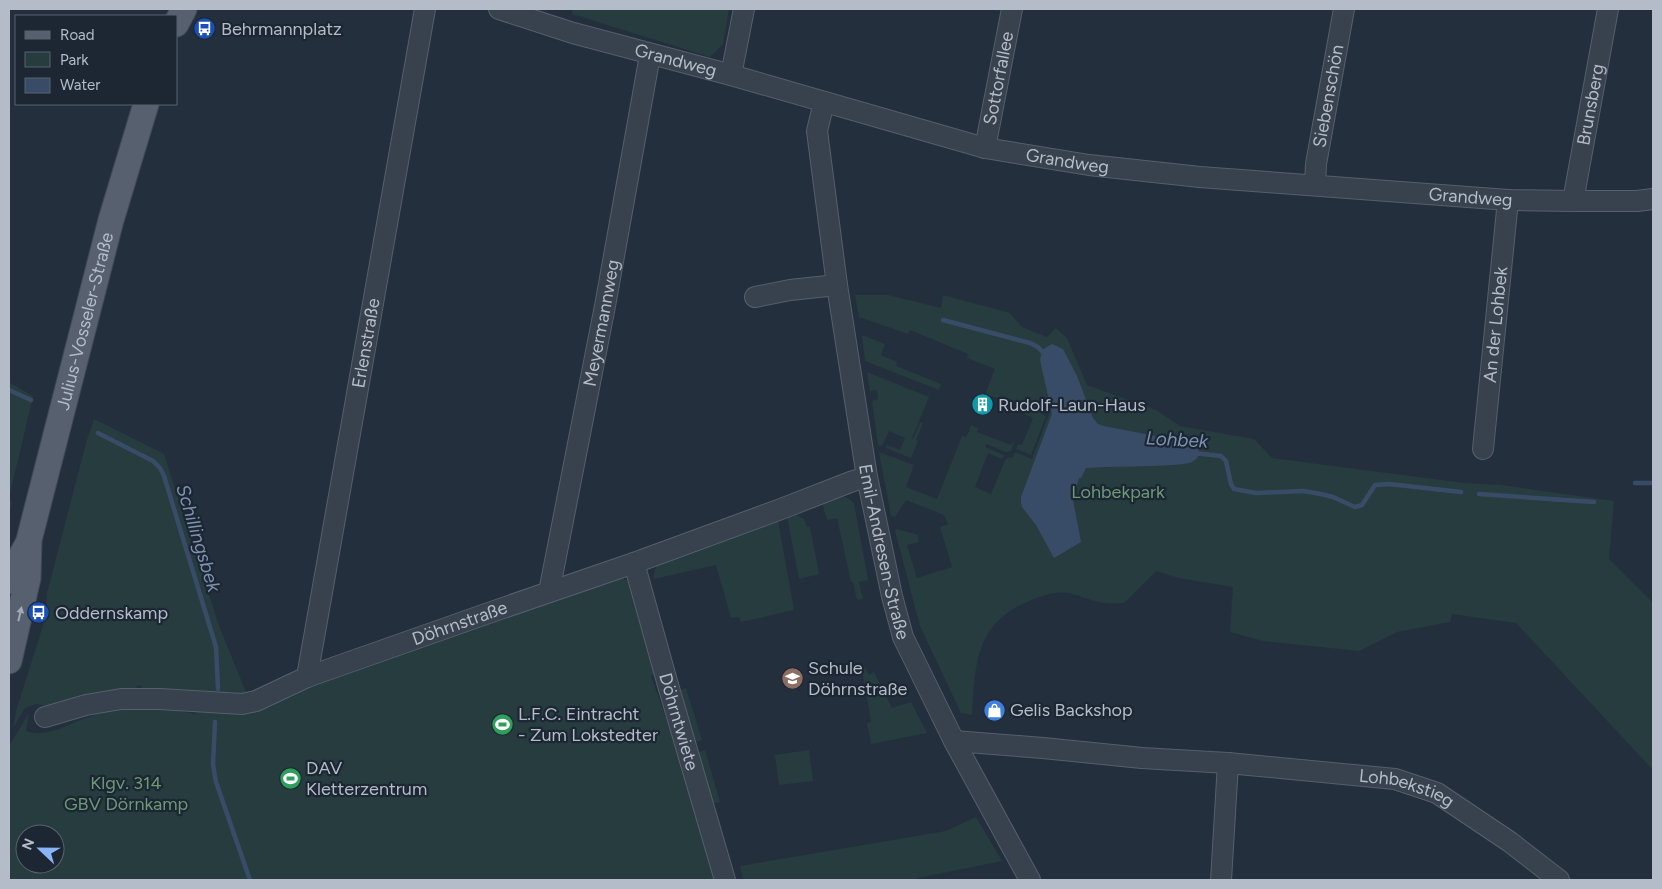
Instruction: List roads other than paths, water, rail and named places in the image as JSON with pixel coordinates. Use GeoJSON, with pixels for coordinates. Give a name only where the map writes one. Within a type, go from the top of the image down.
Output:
{"type":"FeatureCollection","features":[{"type":"Feature","properties":{"kind":"main road"},"geometry":{"type":"LineString","coordinates":[[178,20],[184,9]]}},
{"type":"Feature","properties":{"kind":"main road","name":"Julius-Vosseler-Straße"},"geometry":{"type":"LineString","coordinates":[[9,661],[28,578],[29,540],[111,220],[146,105]]}},
{"type":"Feature","properties":{"kind":"main road","name":"Julius-Vosseler-Straße"},"geometry":{"type":"LineString","coordinates":[[9,581],[29,540]]}},
{"type":"Feature","properties":{"kind":"street","name":"Erlenstraße"},"geometry":{"type":"LineString","coordinates":[[307,677],[425,9]]}},
{"type":"Feature","properties":{"kind":"street","name":"Grandweg"},"geometry":{"type":"LineString","coordinates":[[499,9],[573,33],[731,75],[985,148],[1089,165],[1200,176],[1508,200],[1637,201],[1653,199]]}},
{"type":"Feature","properties":{"kind":"street"},"geometry":{"type":"LineString","coordinates":[[731,75],[744,9]]}},
{"type":"Feature","properties":{"kind":"street","name":"Sottorfallee"},"geometry":{"type":"LineString","coordinates":[[985,148],[1012,9]]}},
{"type":"Feature","properties":{"kind":"street","name":"Siebenschön"},"geometry":{"type":"LineString","coordinates":[[1315,184],[1316,164],[1344,9]]}},
{"type":"Feature","properties":{"kind":"street","name":"Brunsberg"},"geometry":{"type":"LineString","coordinates":[[1573,201],[1608,9]]}},
{"type":"Feature","properties":{"kind":"street","name":"Meyermannweg"},"geometry":{"type":"LineString","coordinates":[[549,592],[605,306],[650,54]]}},
{"type":"Feature","properties":{"kind":"street","name":"Emil-Andresen-Straße"},"geometry":{"type":"LineString","coordinates":[[824,102],[817,131],[837,285],[866,477],[892,596],[903,637],[954,741],[1030,880]]}},
{"type":"Feature","properties":{"kind":"street","name":"An der Lohbek"},"geometry":{"type":"LineString","coordinates":[[1483,449],[1508,200]]}},
{"type":"Feature","properties":{"kind":"street"},"geometry":{"type":"LineString","coordinates":[[755,298],[790,290],[837,285]]}},
{"type":"Feature","properties":{"kind":"street","name":"Döhrnstraße"},"geometry":{"type":"LineString","coordinates":[[45,717],[86,705],[121,698],[242,704],[256,701],[307,677],[634,563],[866,477]]}},
{"type":"Feature","properties":{"kind":"street","name":"Döhrntwiete"},"geometry":{"type":"LineString","coordinates":[[634,563],[725,880]]}},
{"type":"Feature","properties":{"kind":"street","name":"Lohbekstieg"},"geometry":{"type":"LineString","coordinates":[[954,741],[1142,758],[1228,763],[1395,779],[1437,793],[1510,842],[1559,880]]}},
{"type":"Feature","properties":{"kind":"street"},"geometry":{"type":"LineString","coordinates":[[1221,880],[1228,763]]}},
{"type":"Feature","properties":{"kind":"water"},"geometry":{"type":"Polygon","coordinates":[[[1052,344],[1063,349],[1077,376],[1093,418],[1098,424],[1191,443],[1199,449],[1197,458],[1188,463],[1162,466],[1086,468],[1081,478],[1079,478],[1073,500],[1081,542],[1054,558],[1036,525],[1022,507],[1021,502],[1021,497],[1052,414],[1040,360],[1042,350],[1052,344]]]}},
{"type":"Feature","properties":{"kind":"waterway","name":"Lohbek"},"geometry":{"type":"LineString","coordinates":[[943,320],[1030,343],[1038,347],[1045,355]]}},
{"type":"Feature","properties":{"kind":"waterway","name":"Schillingsbek"},"geometry":{"type":"LineString","coordinates":[[9,390],[31,400]]}},
{"type":"Feature","properties":{"kind":"waterway","name":"Schillingsbek"},"geometry":{"type":"LineString","coordinates":[[98,433],[153,461],[160,468],[164,476],[216,647],[218,689]]}},
{"type":"Feature","properties":{"kind":"waterway","name":"Lohbek"},"geometry":{"type":"LineString","coordinates":[[1193,453],[1221,456],[1226,461],[1231,484],[1234,489],[1256,493],[1303,491],[1333,497],[1355,507],[1362,505],[1375,485],[1389,484],[1461,492]]}},
{"type":"Feature","properties":{"kind":"waterway","name":"Lohbek"},"geometry":{"type":"LineString","coordinates":[[1635,483],[1653,483]]}},
{"type":"Feature","properties":{"kind":"waterway","name":"Lohbek"},"geometry":{"type":"LineString","coordinates":[[1479,494],[1594,502]]}},
{"type":"Feature","properties":{"kind":"waterway","name":"Schillingsbek"},"geometry":{"type":"LineString","coordinates":[[215,722],[213,765],[216,782],[250,880]]}},
{"type":"Feature","properties":{"kind":"place","name":"Behrmannplatz"},"geometry":{"type":"Point","coordinates":[205,29]}},
{"type":"Feature","properties":{"kind":"place","name":"Rudolf-Laun-Haus"},"geometry":{"type":"Point","coordinates":[982,405]}},
{"type":"Feature","properties":{"kind":"place","name":"Oddernskamp"},"geometry":{"type":"Point","coordinates":[39,613]}},
{"type":"Feature","properties":{"kind":"place","name":"Schule Döhrnstraße"},"geometry":{"type":"Point","coordinates":[792,678]}},
{"type":"Feature","properties":{"kind":"place","name":"Gelis Backshop"},"geometry":{"type":"Point","coordinates":[994,710]}},
{"type":"Feature","properties":{"kind":"place","name":"L.F.C. Eintracht - Zum Lokstedter"},"geometry":{"type":"Point","coordinates":[502,724]}},
{"type":"Feature","properties":{"kind":"place","name":"DAV Kletterzentrum"},"geometry":{"type":"Point","coordinates":[290,778]}},
{"type":"Feature","properties":{"kind":"park label","name":"Lohbekpark"},"geometry":{"type":"Point","coordinates":[1118,492]}},
{"type":"Feature","properties":{"kind":"park label","name":"Klgv. 314 GBV Dörnkamp"},"geometry":{"type":"Point","coordinates":[126,793]}}]}
